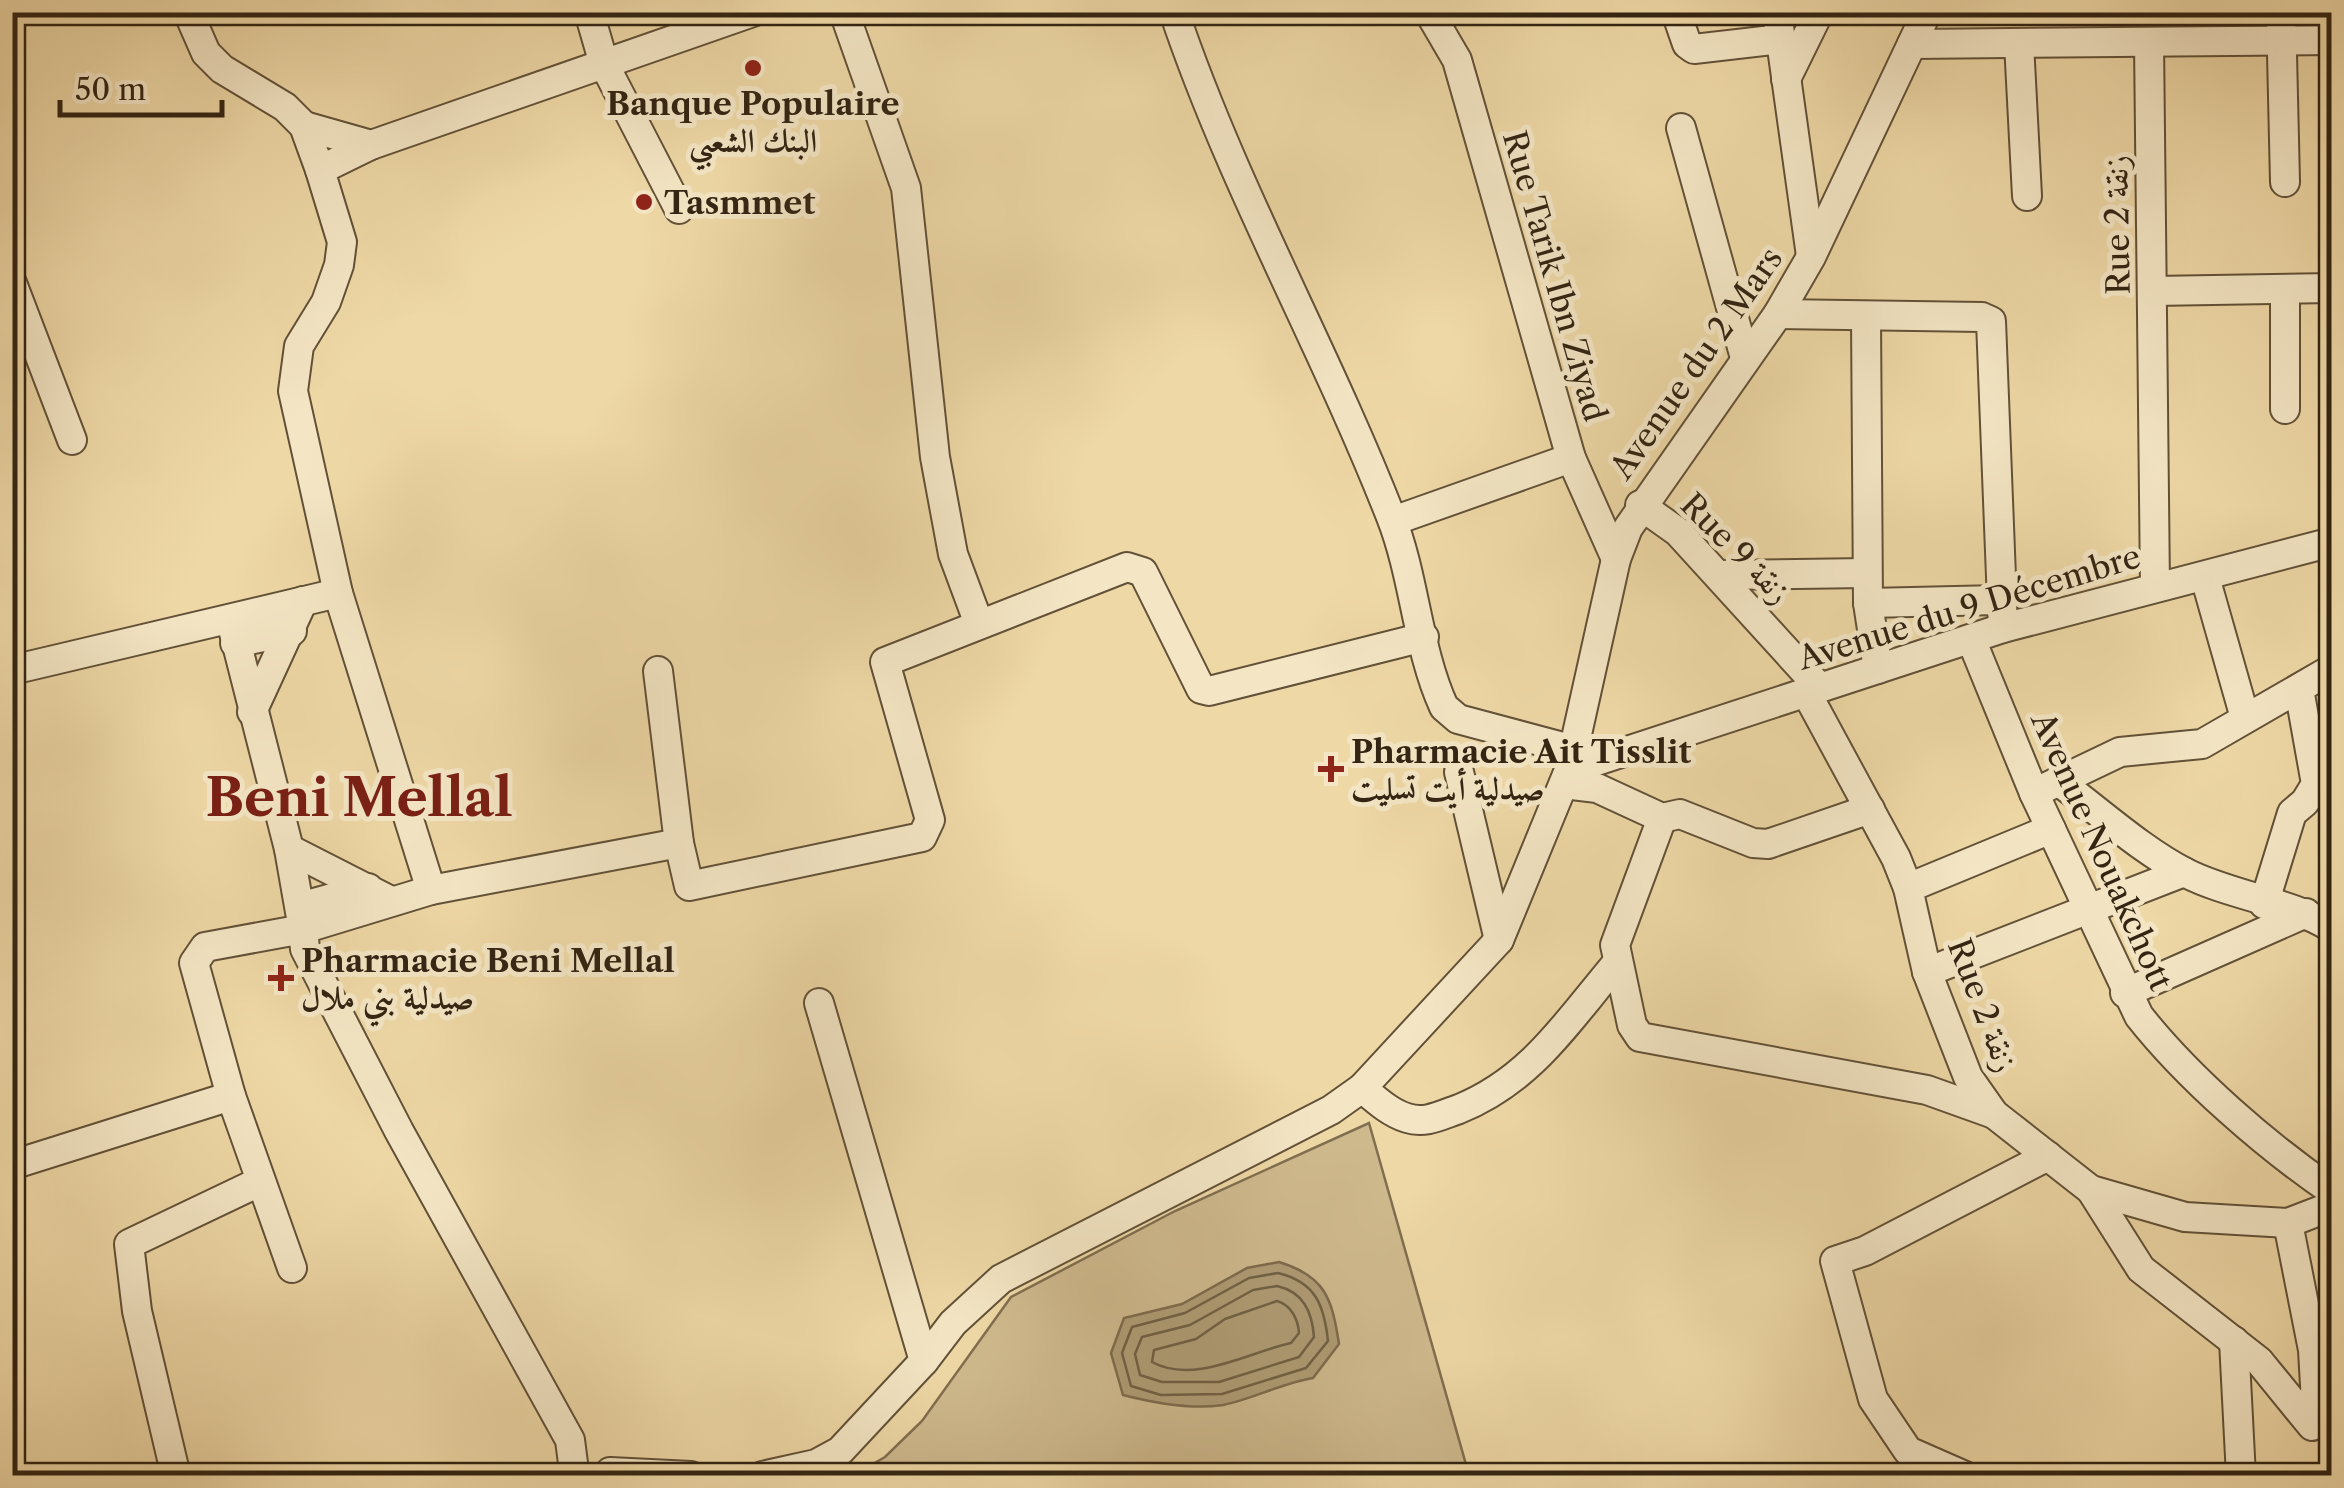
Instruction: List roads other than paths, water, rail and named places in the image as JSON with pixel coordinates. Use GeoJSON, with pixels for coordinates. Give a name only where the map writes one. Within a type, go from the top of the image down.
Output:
{"type":"FeatureCollection","features":[{"type":"Feature","properties":{"kind":"street"},"geometry":{"type":"LineString","coordinates":[[188,12],[206,54],[222,69],[285,107],[304,126],[342,242],[339,265],[326,302],[299,346],[294,391],[338,594],[431,890]]}},
{"type":"Feature","properties":{"kind":"street"},"geometry":{"type":"LineString","coordinates":[[589,12],[604,64],[678,209]]}},
{"type":"Feature","properties":{"kind":"street"},"geometry":{"type":"LineString","coordinates":[[320,170],[371,144],[753,12]]}},
{"type":"Feature","properties":{"kind":"street"},"geometry":{"type":"LineString","coordinates":[[844,12],[906,188],[935,456],[954,554],[979,624]]}},
{"type":"Feature","properties":{"kind":"street"},"geometry":{"type":"LineString","coordinates":[[1174,12],[1208,106],[1284,281],[1338,390],[1393,521],[1439,696],[1449,714],[1570,762],[1597,788],[1662,818],[1680,814],[1753,843],[1768,844],[1870,809]]}},
{"type":"Feature","properties":{"kind":"street","name":"Rue Tarik Ibn Ziyad"},"geometry":{"type":"LineString","coordinates":[[1429,12],[1456,60],[1571,458],[1616,559]]}},
{"type":"Feature","properties":{"kind":"street"},"geometry":{"type":"LineString","coordinates":[[1676,12],[1687,44],[1694,49],[1779,26],[1811,257]]}},
{"type":"Feature","properties":{"kind":"street"},"geometry":{"type":"LineString","coordinates":[[1786,79],[1819,12]]}},
{"type":"Feature","properties":{"kind":"street","name":"Avenue du 2 Mars"},"geometry":{"type":"LineString","coordinates":[[1499,940],[1570,762],[1616,559],[1640,505],[1778,314],[1811,257],[1927,12]]}},
{"type":"Feature","properties":{"kind":"street"},"geometry":{"type":"LineString","coordinates":[[1912,44],[2148,42],[2280,26],[2332,40]]}},
{"type":"Feature","properties":{"kind":"street"},"geometry":{"type":"LineString","coordinates":[[2280,26],[2286,182]]}},
{"type":"Feature","properties":{"kind":"street","name":"Rue 2 زنقة"},"geometry":{"type":"LineString","coordinates":[[2148,42],[2155,587]]}},
{"type":"Feature","properties":{"kind":"street"},"geometry":{"type":"LineString","coordinates":[[2020,43],[2028,196]]}},
{"type":"Feature","properties":{"kind":"street"},"geometry":{"type":"LineString","coordinates":[[304,126],[371,144]]}},
{"type":"Feature","properties":{"kind":"street"},"geometry":{"type":"LineString","coordinates":[[1680,128],[1745,358]]}},
{"type":"Feature","properties":{"kind":"street"},"geometry":{"type":"LineString","coordinates":[[12,283],[72,440]]}},
{"type":"Feature","properties":{"kind":"street"},"geometry":{"type":"LineString","coordinates":[[2153,291],[2332,288]]}},
{"type":"Feature","properties":{"kind":"street"},"geometry":{"type":"LineString","coordinates":[[2285,289],[2285,410]]}},
{"type":"Feature","properties":{"kind":"street"},"geometry":{"type":"LineString","coordinates":[[1778,314],[1982,317],[1991,321],[2002,628]]}},
{"type":"Feature","properties":{"kind":"street"},"geometry":{"type":"LineString","coordinates":[[1866,317],[1868,603],[1878,669]]}},
{"type":"Feature","properties":{"kind":"street"},"geometry":{"type":"LineString","coordinates":[[1393,521],[1571,458]]}},
{"type":"Feature","properties":{"kind":"street","name":"Rue 9 زنقة"},"geometry":{"type":"LineString","coordinates":[[1640,505],[1678,532],[1719,575],[1813,690]]}},
{"type":"Feature","properties":{"kind":"street","name":"Avenue du 9 Décembre"},"geometry":{"type":"LineString","coordinates":[[1570,762],[1630,750],[2002,628],[2332,542]]}},
{"type":"Feature","properties":{"kind":"street"},"geometry":{"type":"LineString","coordinates":[[658,671],[679,843],[689,886],[922,837],[930,820],[885,662],[1135,567],[1142,572],[1202,688],[1209,692],[1424,637]]}},
{"type":"Feature","properties":{"kind":"street"},"geometry":{"type":"LineString","coordinates":[[1719,575],[1867,573]]}},
{"type":"Feature","properties":{"kind":"street"},"geometry":{"type":"LineString","coordinates":[[2205,577],[2245,718]]}},
{"type":"Feature","properties":{"kind":"street"},"geometry":{"type":"LineString","coordinates":[[233,632],[303,601],[338,594]]}},
{"type":"Feature","properties":{"kind":"street"},"geometry":{"type":"LineString","coordinates":[[1868,603],[2000,600]]}},
{"type":"Feature","properties":{"kind":"street"},"geometry":{"type":"LineString","coordinates":[[252,712],[303,601]]}},
{"type":"Feature","properties":{"kind":"street"},"geometry":{"type":"LineString","coordinates":[[12,670],[233,632],[292,631]]}},
{"type":"Feature","properties":{"kind":"street"},"geometry":{"type":"LineString","coordinates":[[233,632],[290,849],[305,949],[399,1130],[586,1472],[691,1476]]}},
{"type":"Feature","properties":{"kind":"street","name":"Avenue Nouakchott"},"geometry":{"type":"LineString","coordinates":[[1972,639],[2046,787],[2051,828],[2125,993],[2161,1044],[2284,1158],[2332,1191]]}},
{"type":"Feature","properties":{"kind":"street"},"geometry":{"type":"LineString","coordinates":[[2046,787],[2120,752],[2202,744],[2332,670]]}},
{"type":"Feature","properties":{"kind":"street"},"geometry":{"type":"LineString","coordinates":[[2264,904],[2292,813],[2305,802],[2316,784],[2299,689]]}},
{"type":"Feature","properties":{"kind":"street","name":"Rue 2 زنقة"},"geometry":{"type":"LineString","coordinates":[[1813,690],[1908,888],[1927,972],[1968,1077],[1994,1114],[2091,1190],[2185,1217],[2288,1223],[2332,1206]]}},
{"type":"Feature","properties":{"kind":"street"},"geometry":{"type":"LineString","coordinates":[[762,1476],[816,1464],[840,1452],[924,1361],[953,1322],[1001,1279],[1331,1110],[1362,1088],[1499,940],[1459,772]]}},
{"type":"Feature","properties":{"kind":"street"},"geometry":{"type":"LineString","coordinates":[[2046,787],[2184,872],[2264,904],[2306,913],[2332,928]]}},
{"type":"Feature","properties":{"kind":"street"},"geometry":{"type":"LineString","coordinates":[[1662,818],[1618,934],[1616,964],[1632,1025],[1640,1036],[1927,1090],[1994,1114]]}},
{"type":"Feature","properties":{"kind":"street"},"geometry":{"type":"LineString","coordinates":[[1908,888],[2051,828]]}},
{"type":"Feature","properties":{"kind":"street"},"geometry":{"type":"LineString","coordinates":[[292,1268],[259,1182],[194,974],[196,957],[205,947],[379,895],[431,890],[679,843]]}},
{"type":"Feature","properties":{"kind":"street"},"geometry":{"type":"LineString","coordinates":[[290,849],[379,895]]}},
{"type":"Feature","properties":{"kind":"street"},"geometry":{"type":"LineString","coordinates":[[1927,972],[2184,872]]}},
{"type":"Feature","properties":{"kind":"street"},"geometry":{"type":"LineString","coordinates":[[2125,993],[2306,913]]}},
{"type":"Feature","properties":{"kind":"street"},"geometry":{"type":"LineString","coordinates":[[1362,1088],[1408,1119],[1429,1120],[1496,1094],[1524,1073],[1616,964]]}},
{"type":"Feature","properties":{"kind":"street"},"geometry":{"type":"LineString","coordinates":[[819,1003],[924,1361]]}},
{"type":"Feature","properties":{"kind":"street"},"geometry":{"type":"LineString","coordinates":[[12,1165],[231,1096]]}},
{"type":"Feature","properties":{"kind":"street"},"geometry":{"type":"LineString","coordinates":[[1965,1476],[1908,1451],[1872,1400],[1835,1261],[1866,1252],[2048,1156]]}},
{"type":"Feature","properties":{"kind":"street"},"geometry":{"type":"LineString","coordinates":[[176,1476],[137,1310],[129,1244],[259,1182]]}},
{"type":"Feature","properties":{"kind":"street"},"geometry":{"type":"LineString","coordinates":[[2091,1190],[2142,1269],[2234,1341],[2283,1388],[2309,1424],[2315,1424],[2314,1350],[2288,1223]]}},
{"type":"Feature","properties":{"kind":"street"},"geometry":{"type":"LineString","coordinates":[[2234,1341],[2241,1476]]}},
{"type":"Feature","properties":{"kind":"water"},"geometry":{"type":"Polygon","coordinates":[[[1279,1262],[1316,1282],[1333,1314],[1339,1344],[1313,1378],[1211,1406],[1173,1405],[1123,1395],[1111,1353],[1124,1318],[1182,1304],[1247,1268],[1279,1262]]]}},
{"type":"Feature","properties":{"kind":"place","name":"Banque Populaire البنك الشعبي"},"geometry":{"type":"Point","coordinates":[753,68]}},
{"type":"Feature","properties":{"kind":"place","name":"Tasmmet"},"geometry":{"type":"Point","coordinates":[644,202]}},
{"type":"Feature","properties":{"kind":"place","name":"Pharmacie Ait Tisslit صيدلية أيت تسليت"},"geometry":{"type":"Point","coordinates":[1331,769]}},
{"type":"Feature","properties":{"kind":"place","name":"Pharmacie Beni Mellal صيدلية بني ملال"},"geometry":{"type":"Point","coordinates":[281,978]}},
{"type":"Feature","properties":{"kind":"district","name":"Beni Mellal"},"geometry":{"type":"Point","coordinates":[359,798]}}]}
